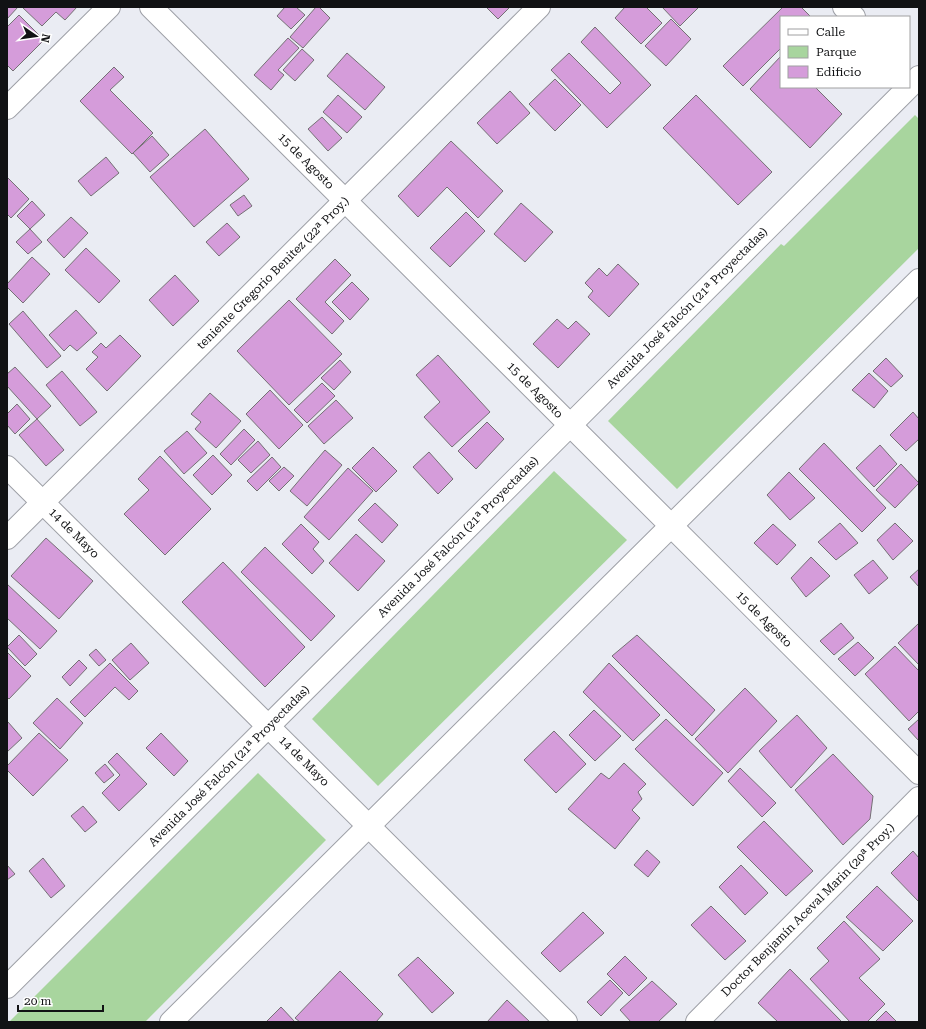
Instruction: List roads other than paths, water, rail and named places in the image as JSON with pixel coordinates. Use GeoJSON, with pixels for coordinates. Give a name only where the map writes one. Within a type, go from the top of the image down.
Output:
{"type":"FeatureCollection","features":[{"type":"Feature","properties":{"kind":"street"},"geometry":{"type":"LineString","coordinates":[[7,108],[110,7]]}},
{"type":"Feature","properties":{"kind":"street","name":"15 de Agosto"},"geometry":{"type":"LineString","coordinates":[[151,7],[919,773]]}},
{"type":"Feature","properties":{"kind":"street","name":"teniente Gregorio Benitez (22ª Proy.)"},"geometry":{"type":"LineString","coordinates":[[7,538],[539,7]]}},
{"type":"Feature","properties":{"kind":"street"},"geometry":{"type":"LineString","coordinates":[[844,7],[853,16]]}},
{"type":"Feature","properties":{"kind":"street","name":"Avenida José Falcón (21ª Proyectadas)"},"geometry":{"type":"LineString","coordinates":[[7,988],[905,88]]}},
{"type":"Feature","properties":{"kind":"street"},"geometry":{"type":"LineString","coordinates":[[171,1022],[919,280]]}},
{"type":"Feature","properties":{"kind":"street","name":"14 de Mayo"},"geometry":{"type":"LineString","coordinates":[[7,467],[566,1022]]}},
{"type":"Feature","properties":{"kind":"street","name":"Doctor Benjamín Aceval Marin (20ª Proy.)"},"geometry":{"type":"LineString","coordinates":[[696,1022],[919,798]]}}]}
